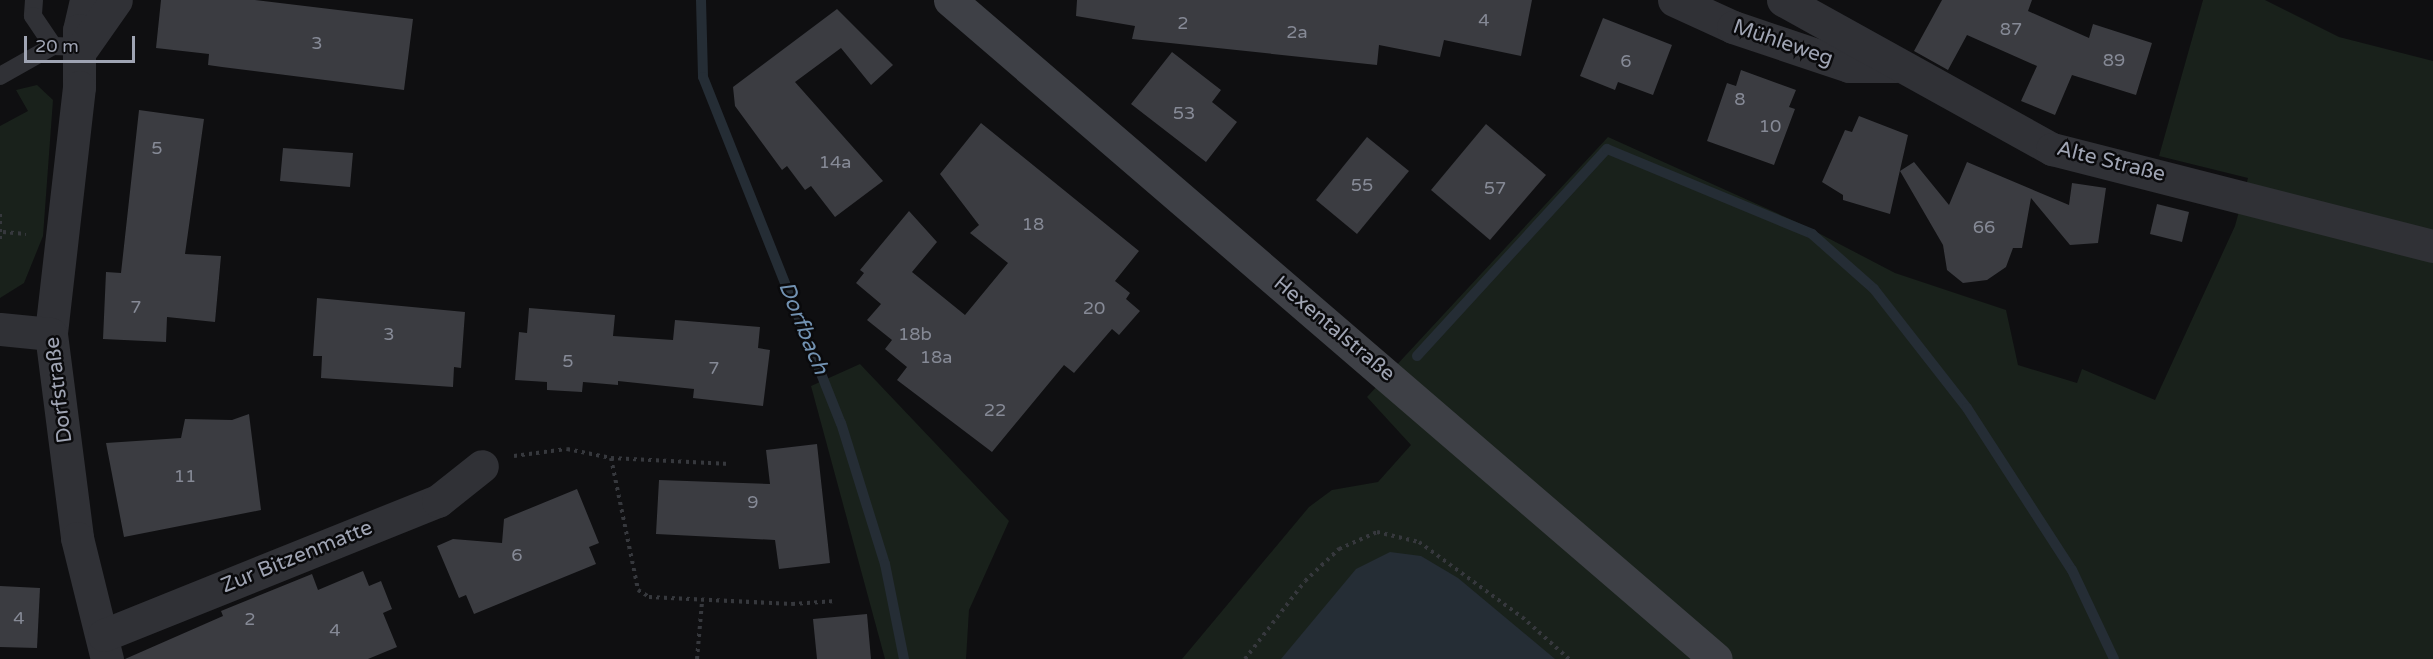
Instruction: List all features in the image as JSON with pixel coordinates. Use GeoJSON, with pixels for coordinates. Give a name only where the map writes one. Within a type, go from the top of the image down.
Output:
{"type":"FeatureCollection","features":[{"type":"Feature","properties":{"kind":"main road","name":"Hexentalstraße"},"geometry":{"type":"LineString","coordinates":[[950,0],[1716,659]]}},
{"type":"Feature","properties":{"kind":"street","name":"Dorfstraße"},"geometry":{"type":"LineString","coordinates":[[86,0],[79,30],[68,46],[51,334],[77,538],[106,647]]}},
{"type":"Feature","properties":{"kind":"street"},"geometry":{"type":"LineString","coordinates":[[68,46],[116,0]]}},
{"type":"Feature","properties":{"kind":"street","name":"Mühleweg"},"geometry":{"type":"LineString","coordinates":[[1674,0],[1733,27],[1849,66],[1896,66]]}},
{"type":"Feature","properties":{"kind":"street","name":"Alte Straße"},"geometry":{"type":"LineString","coordinates":[[1783,0],[1896,66],[2052,149],[2433,246]]}},
{"type":"Feature","properties":{"kind":"street"},"geometry":{"type":"LineString","coordinates":[[0,329],[51,334]]}},
{"type":"Feature","properties":{"kind":"street","name":"Zur Bitzenmatte"},"geometry":{"type":"LineString","coordinates":[[106,647],[438,501],[482,466]]}},
{"type":"Feature","properties":{"kind":"lane"},"geometry":{"type":"LineString","coordinates":[[0,76],[68,46],[33,16],[34,0]]}},
{"type":"Feature","properties":{"kind":"path"},"geometry":{"type":"LineString","coordinates":[[0,214],[0,239]]}},
{"type":"Feature","properties":{"kind":"path"},"geometry":{"type":"LineString","coordinates":[[482,466],[530,451],[567,449],[611,458],[730,464]]}},
{"type":"Feature","properties":{"kind":"path"},"geometry":{"type":"LineString","coordinates":[[611,458],[638,590],[649,597],[702,602],[836,601]]}},
{"type":"Feature","properties":{"kind":"path"},"geometry":{"type":"LineString","coordinates":[[1245,659],[1314,573],[1339,549],[1377,532],[1419,542],[1522,617],[1569,659]]}},
{"type":"Feature","properties":{"kind":"path"},"geometry":{"type":"LineString","coordinates":[[697,659],[702,602]]}},
{"type":"Feature","properties":{"kind":"shaded area"},"geometry":{"type":"Polygon","coordinates":[[[2203,0],[2265,0],[2339,37],[2433,61],[2433,659],[1182,659],[1309,507],[1332,490],[1378,482],[1411,445],[1367,397],[1608,137],[1803,225],[1895,273],[2006,310],[2018,365],[2077,383],[2082,369],[2155,400],[2235,226],[2248,178],[2159,156],[2203,0]]]}},
{"type":"Feature","properties":{"kind":"shaded area"},"geometry":{"type":"Polygon","coordinates":[[[37,85],[53,100],[43,236],[24,283],[0,298],[0,126],[28,111],[16,90],[37,85]]]}},
{"type":"Feature","properties":{"kind":"shaded area"},"geometry":{"type":"Polygon","coordinates":[[[860,364],[1009,521],[969,610],[966,659],[885,659],[811,386],[860,364]]]}},
{"type":"Feature","properties":{"kind":"shaded area"},"geometry":{"type":"Polygon","coordinates":[[[1390,552],[1421,556],[1458,578],[1555,659],[1281,659],[1356,569],[1390,552]]]}},
{"type":"Feature","properties":{"kind":"building"},"geometry":{"type":"Polygon","coordinates":[[[161,0],[255,0],[413,19],[404,90],[208,65],[209,54],[156,48],[161,0]]]}},
{"type":"Feature","properties":{"kind":"building"},"geometry":{"type":"Polygon","coordinates":[[[1077,0],[1532,0],[1521,56],[1444,40],[1440,57],[1379,45],[1377,65],[1132,39],[1135,26],[1076,16],[1077,0]]]}},
{"type":"Feature","properties":{"kind":"building"},"geometry":{"type":"Polygon","coordinates":[[[1942,0],[2032,0],[2028,11],[2089,38],[2093,24],[2152,43],[2136,95],[2072,75],[2055,115],[2021,101],[2037,66],[1967,35],[1948,70],[1914,51],[1942,0]]]}},
{"type":"Feature","properties":{"kind":"building"},"geometry":{"type":"Polygon","coordinates":[[[837,9],[893,65],[871,85],[841,48],[795,82],[883,181],[835,217],[811,186],[805,190],[787,166],[782,170],[735,106],[733,87],[837,9]]]}},
{"type":"Feature","properties":{"kind":"building"},"geometry":{"type":"Polygon","coordinates":[[[1603,18],[1672,45],[1653,95],[1618,82],[1615,90],[1580,76],[1603,18]]]}},
{"type":"Feature","properties":{"kind":"building"},"geometry":{"type":"Polygon","coordinates":[[[1172,52],[1221,90],[1212,102],[1237,122],[1206,162],[1131,104],[1172,52]]]}},
{"type":"Feature","properties":{"kind":"building"},"geometry":{"type":"Polygon","coordinates":[[[1741,70],[1796,90],[1789,107],[1795,109],[1774,165],[1707,141],[1727,83],[1736,86],[1741,70]]]}},
{"type":"Feature","properties":{"kind":"building"},"geometry":{"type":"Polygon","coordinates":[[[139,110],[204,119],[185,254],[221,256],[215,322],[167,317],[166,342],[103,339],[106,272],[121,273],[139,110]]]}},
{"type":"Feature","properties":{"kind":"building"},"geometry":{"type":"Polygon","coordinates":[[[1859,116],[1908,135],[1890,214],[1843,200],[1843,195],[1822,182],[1845,130],[1852,132],[1859,116]]]}},
{"type":"Feature","properties":{"kind":"building"},"geometry":{"type":"Polygon","coordinates":[[[981,123],[1139,251],[1115,281],[1130,293],[1126,299],[1140,311],[1119,335],[1112,329],[1074,373],[1064,365],[992,452],[897,380],[907,367],[885,349],[892,340],[867,320],[881,304],[856,283],[864,273],[860,270],[909,211],[937,242],[912,272],[965,315],[1008,263],[970,233],[979,225],[940,174],[981,123]]]}},
{"type":"Feature","properties":{"kind":"building"},"geometry":{"type":"Polygon","coordinates":[[[1486,124],[1546,175],[1490,240],[1431,190],[1486,124]]]}},
{"type":"Feature","properties":{"kind":"building"},"geometry":{"type":"Polygon","coordinates":[[[1367,137],[1409,171],[1357,234],[1316,200],[1367,137]]]}},
{"type":"Feature","properties":{"kind":"building"},"geometry":{"type":"Polygon","coordinates":[[[283,148],[353,153],[350,187],[280,181],[283,148]]]}},
{"type":"Feature","properties":{"kind":"building"},"geometry":{"type":"Polygon","coordinates":[[[1914,162],[1949,205],[1967,162],[2069,205],[2072,183],[2106,188],[2098,243],[2070,245],[2031,198],[2022,248],[2013,248],[2006,267],[1987,280],[1963,283],[1947,270],[1943,245],[1900,171],[1914,162]]]}},
{"type":"Feature","properties":{"kind":"building"},"geometry":{"type":"Polygon","coordinates":[[[2157,204],[2189,212],[2182,242],[2150,234],[2157,204]]]}},
{"type":"Feature","properties":{"kind":"building"},"geometry":{"type":"Polygon","coordinates":[[[317,298],[465,312],[461,368],[454,367],[453,387],[321,378],[322,356],[313,356],[317,298]]]}},
{"type":"Feature","properties":{"kind":"building"},"geometry":{"type":"Polygon","coordinates":[[[529,308],[615,315],[613,336],[673,340],[675,320],[760,327],[758,348],[770,350],[763,406],[693,398],[694,389],[618,381],[618,385],[583,382],[582,392],[547,390],[547,382],[515,380],[519,332],[527,333],[529,308]]]}},
{"type":"Feature","properties":{"kind":"building"},"geometry":{"type":"Polygon","coordinates":[[[249,414],[261,510],[124,537],[106,443],[181,438],[185,419],[232,420],[249,414]]]}},
{"type":"Feature","properties":{"kind":"building"},"geometry":{"type":"Polygon","coordinates":[[[817,444],[830,563],[779,569],[775,540],[656,534],[659,480],[770,484],[766,450],[817,444]]]}},
{"type":"Feature","properties":{"kind":"building"},"geometry":{"type":"Polygon","coordinates":[[[577,489],[599,543],[589,547],[596,564],[474,614],[466,595],[459,598],[437,546],[453,539],[502,543],[504,519],[577,489]]]}},
{"type":"Feature","properties":{"kind":"building"},"geometry":{"type":"Polygon","coordinates":[[[363,571],[369,586],[381,581],[392,609],[383,613],[397,647],[368,659],[125,659],[223,616],[221,611],[312,574],[318,590],[363,571]]]}},
{"type":"Feature","properties":{"kind":"building"},"geometry":{"type":"Polygon","coordinates":[[[0,586],[40,588],[37,648],[0,647],[0,586]]]}},
{"type":"Feature","properties":{"kind":"building"},"geometry":{"type":"Polygon","coordinates":[[[867,614],[871,659],[817,659],[813,619],[867,614]]]}},
{"type":"Feature","properties":{"kind":"waterway","name":"Dorfbach"},"geometry":{"type":"LineString","coordinates":[[701,0],[703,77],[841,423],[885,564],[904,659]]}},
{"type":"Feature","properties":{"kind":"waterway"},"geometry":{"type":"LineString","coordinates":[[1417,356],[1607,149],[1812,234],[1874,289],[1967,408],[2072,570],[2114,659]]}}]}
